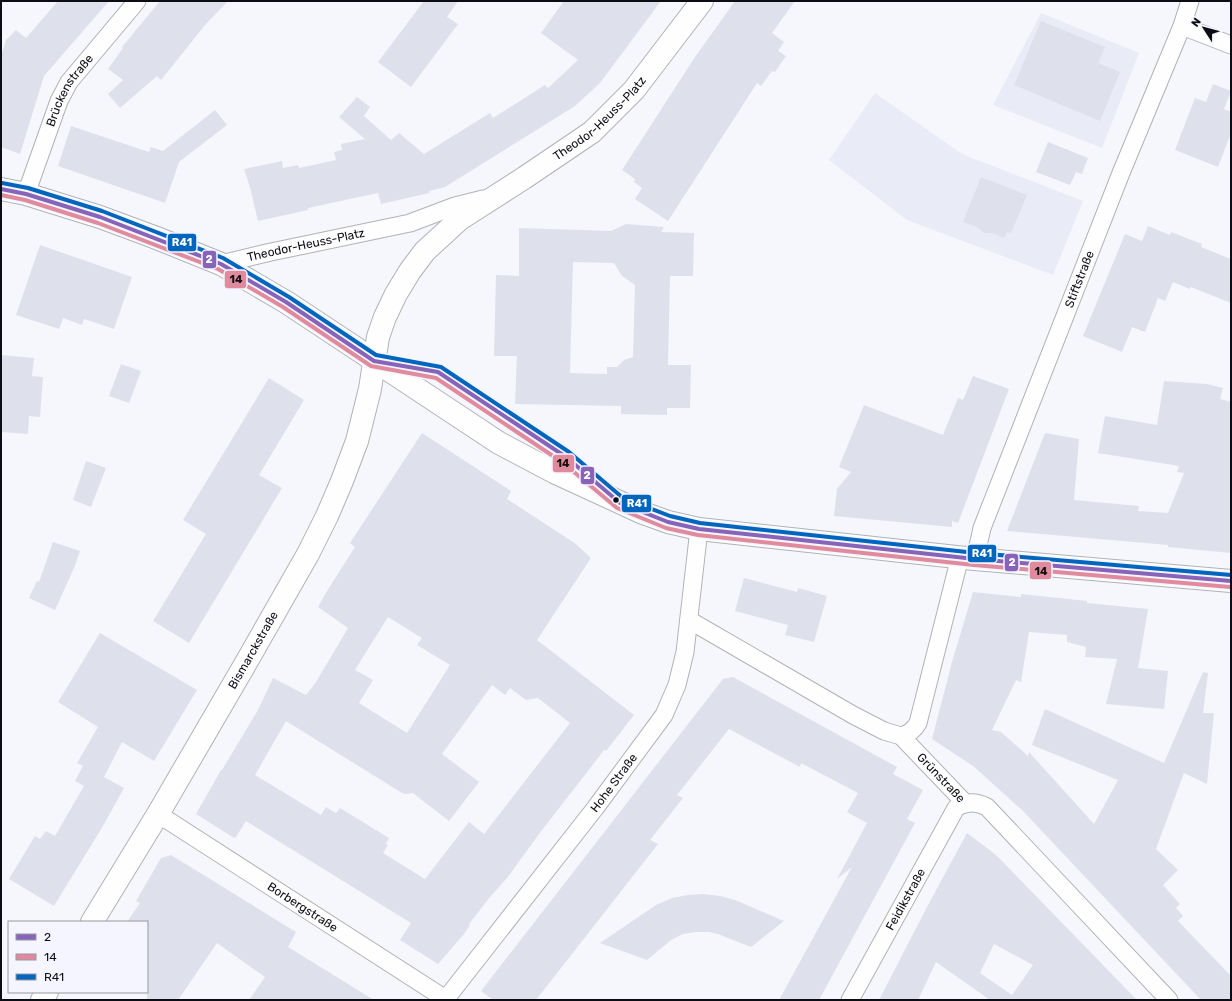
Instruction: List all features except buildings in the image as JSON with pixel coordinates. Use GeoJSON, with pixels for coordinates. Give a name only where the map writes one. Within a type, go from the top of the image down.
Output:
{"type":"FeatureCollection","features":[{"type":"Feature","properties":{"kind":"main road","name":"Theodor-Heuss-Platz"},"geometry":{"type":"LineString","coordinates":[[374,361],[378,337],[385,317],[396,294],[410,271],[425,251],[460,219],[592,132],[634,90],[702,1]]}},
{"type":"Feature","properties":{"kind":"main road"},"geometry":{"type":"LineString","coordinates":[[1,189],[26,194],[100,217],[132,228],[221,264]]}},
{"type":"Feature","properties":{"kind":"main road","name":"Theodor-Heuss-Platz"},"geometry":{"type":"LineString","coordinates":[[221,264],[286,302],[471,425],[525,457],[643,513],[668,522],[699,529],[967,558],[1231,581]]}},
{"type":"Feature","properties":{"kind":"main road","name":"Bismarckstraße"},"geometry":{"type":"LineString","coordinates":[[93,921],[158,814],[308,554],[342,482],[357,441],[370,389],[374,361]]}},
{"type":"Feature","properties":{"kind":"street","name":"Brückenstraße"},"geometry":{"type":"LineString","coordinates":[[26,194],[59,101],[69,82],[137,1]]}},
{"type":"Feature","properties":{"kind":"street","name":"Stiftstraße"},"geometry":{"type":"LineString","coordinates":[[967,558],[982,528],[1121,173],[1182,26],[1190,1]]}},
{"type":"Feature","properties":{"kind":"street"},"geometry":{"type":"LineString","coordinates":[[1182,26],[1231,45]]}},
{"type":"Feature","properties":{"kind":"street","name":"Theodor-Heuss-Platz"},"geometry":{"type":"LineString","coordinates":[[221,264],[410,223],[455,206],[495,196]]}},
{"type":"Feature","properties":{"kind":"street","name":"Hohe Straße"},"geometry":{"type":"LineString","coordinates":[[446,1000],[596,807],[664,715],[677,685],[685,652],[699,529]]}},
{"type":"Feature","properties":{"kind":"street"},"geometry":{"type":"LineString","coordinates":[[689,620],[853,715],[884,731],[902,736],[908,734],[918,723],[967,558]]}},
{"type":"Feature","properties":{"kind":"street","name":"Grünstraße"},"geometry":{"type":"LineString","coordinates":[[902,736],[966,804],[978,803],[987,807],[1169,1000]]}},
{"type":"Feature","properties":{"kind":"street","name":"Feidikstraße"},"geometry":{"type":"LineString","coordinates":[[850,1000],[954,812],[960,806],[966,804]]}},
{"type":"Feature","properties":{"kind":"street","name":"Borbergstraße"},"geometry":{"type":"LineString","coordinates":[[158,814],[446,1000]]}},
{"type":"Feature","properties":{"kind":"shaded area"},"geometry":{"type":"Polygon","coordinates":[[[1041,13],[1139,53],[1102,148],[993,105],[1041,13]]]}},
{"type":"Feature","properties":{"kind":"shaded area"},"geometry":{"type":"Polygon","coordinates":[[[875,93],[962,154],[1083,201],[1053,275],[907,220],[829,160],[875,93]]]}},
{"type":"Feature","properties":{"kind":"transit line","name":"R41"},"geometry":{"type":"LineString","coordinates":[[2,183],[28,188],[102,211],[223,258],[289,297],[376,355],[441,367],[569,452],[623,498],[670,516],[700,523],[976,553],[1231,575]]}},
{"type":"Feature","properties":{"kind":"transit line","name":"2"},"geometry":{"type":"LineString","coordinates":[[1,189],[26,194],[100,217],[221,264],[286,302],[374,361],[438,372],[566,457],[620,503],[668,522],[699,529],[975,559],[1231,581]]}},
{"type":"Feature","properties":{"kind":"transit line","name":"14"},"geometry":{"type":"LineString","coordinates":[[1,195],[25,200],[98,223],[218,269],[283,307],[371,366],[436,378],[562,462],[617,508],[666,528],[698,535],[974,565],[1230,587]]}}]}
